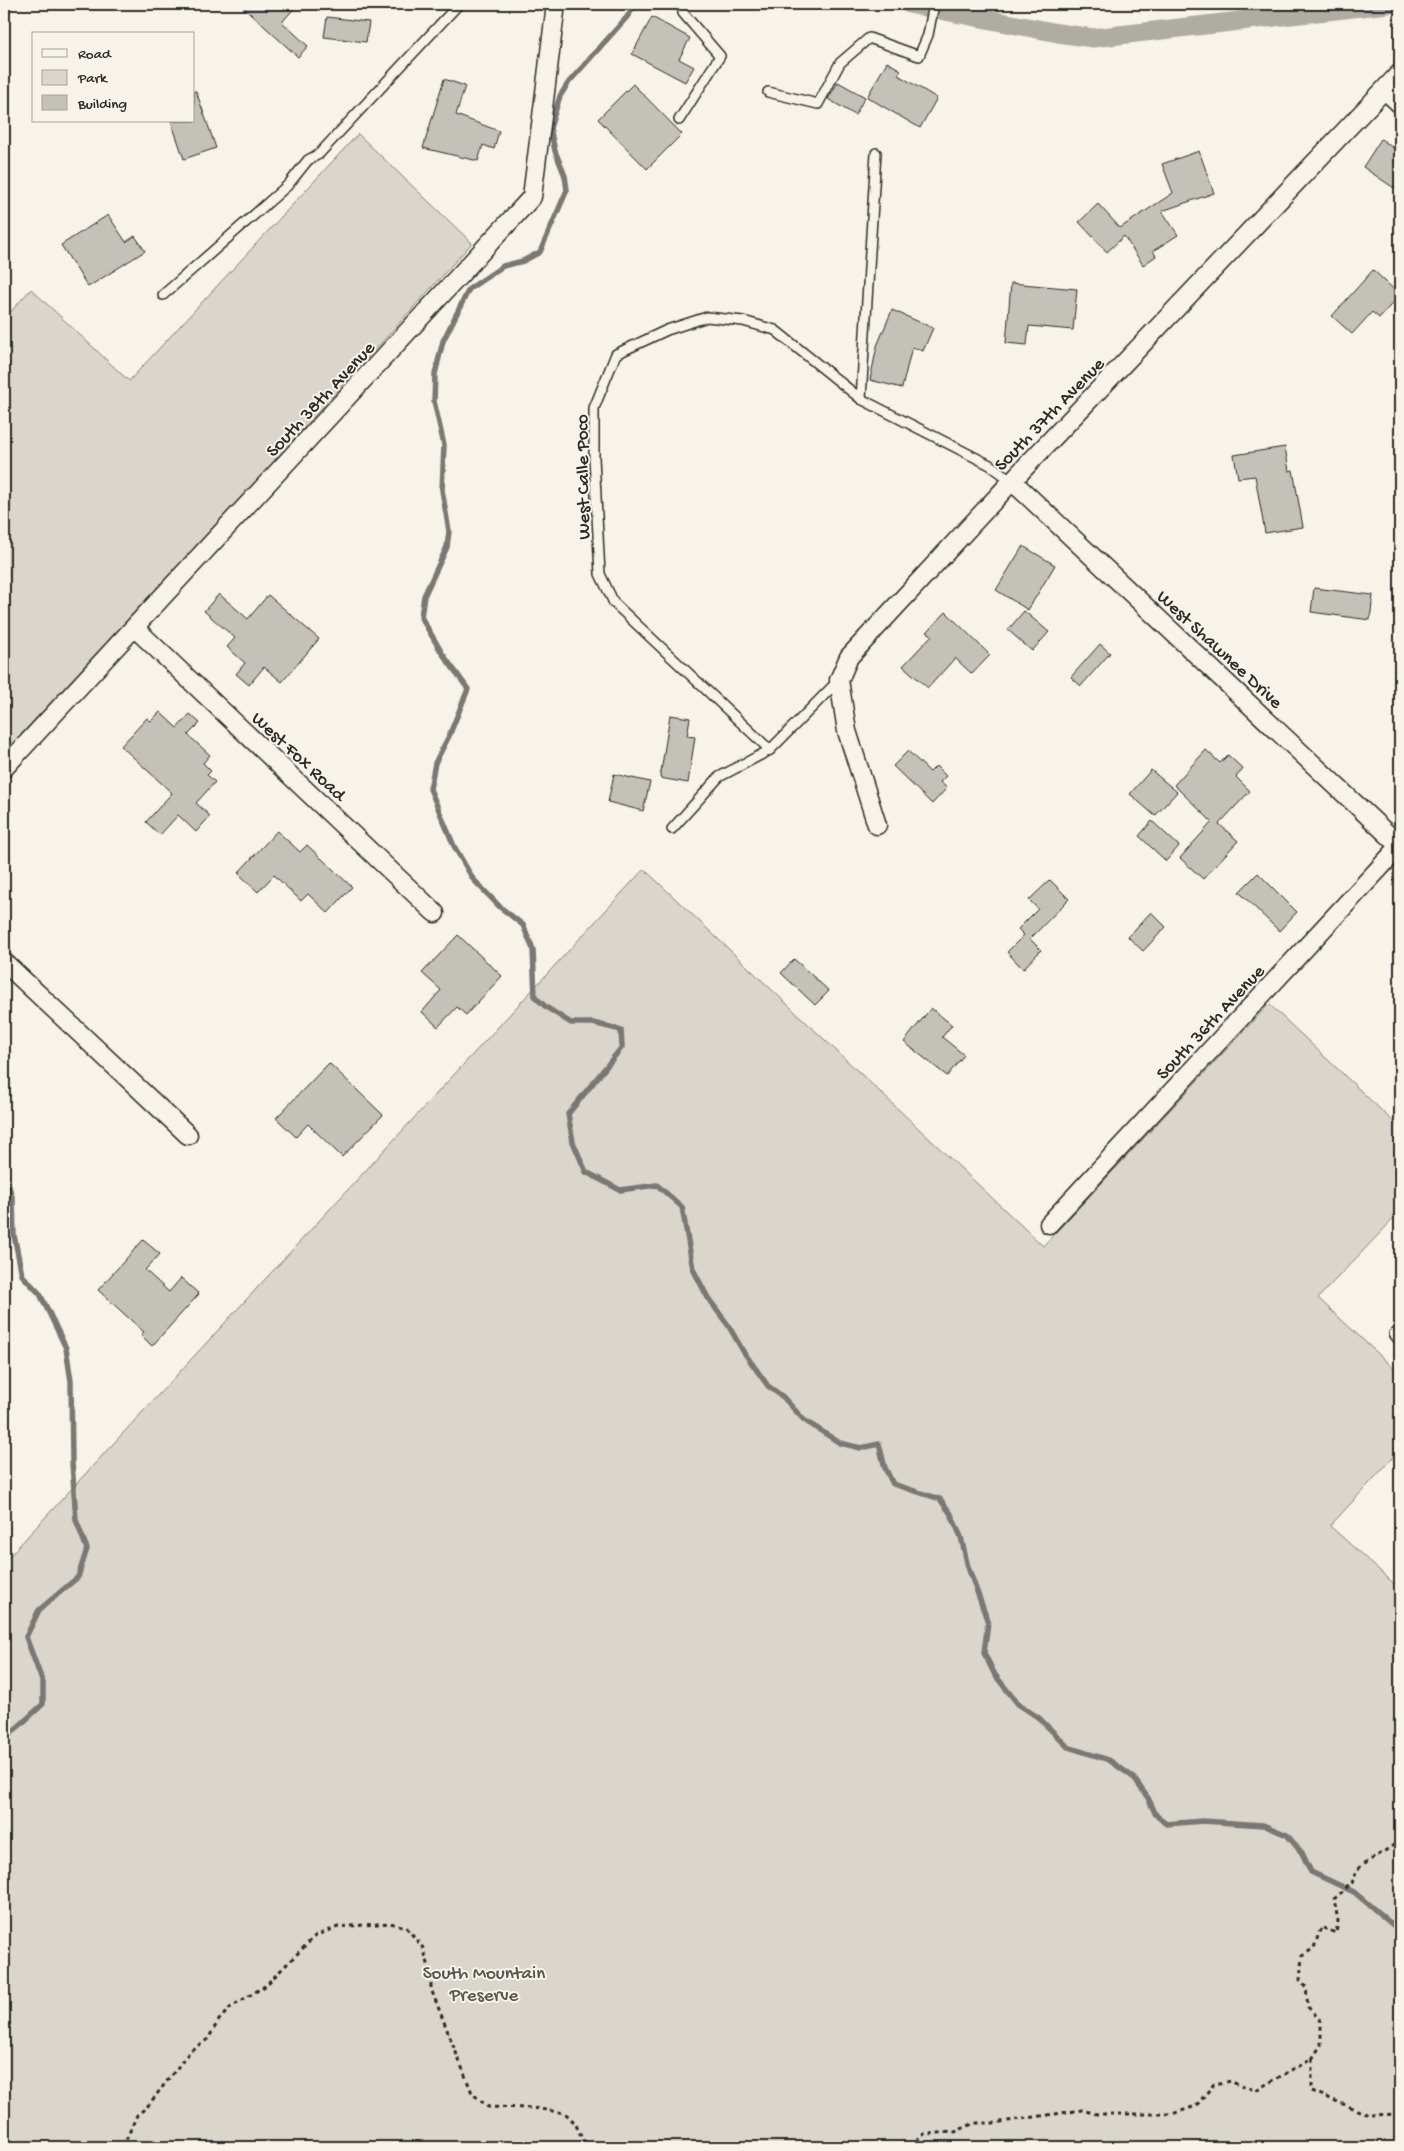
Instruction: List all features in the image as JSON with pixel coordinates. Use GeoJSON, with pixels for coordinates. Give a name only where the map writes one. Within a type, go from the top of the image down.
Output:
{"type":"FeatureCollection","features":[{"type":"Feature","properties":{"kind":"street","name":"South 38th Avenue"},"geometry":{"type":"LineString","coordinates":[[4,768],[532,197],[556,4]]}},
{"type":"Feature","properties":{"kind":"street","name":"South 37th Avenue"},"geometry":{"type":"LineString","coordinates":[[839,680],[849,656],[1012,481],[1400,73]]}},
{"type":"Feature","properties":{"kind":"street"},"geometry":{"type":"LineString","coordinates":[[1385,90],[1400,104]]}},
{"type":"Feature","properties":{"kind":"street","name":"West Shawnee Drive"},"geometry":{"type":"LineString","coordinates":[[1012,481],[1400,846]]}},
{"type":"Feature","properties":{"kind":"street","name":"West Fox Road"},"geometry":{"type":"LineString","coordinates":[[135,628],[435,913]]}},
{"type":"Feature","properties":{"kind":"street"},"geometry":{"type":"LineString","coordinates":[[839,680],[847,731],[877,825]]}},
{"type":"Feature","properties":{"kind":"street","name":"South 36th Avenue"},"geometry":{"type":"LineString","coordinates":[[1049,1224],[1400,846]]}},
{"type":"Feature","properties":{"kind":"street"},"geometry":{"type":"LineString","coordinates":[[4,962],[188,1135]]}},
{"type":"Feature","properties":{"kind":"lane"},"geometry":{"type":"LineString","coordinates":[[163,294],[288,185],[308,160],[319,154],[460,4]]}},
{"type":"Feature","properties":{"kind":"lane"},"geometry":{"type":"LineString","coordinates":[[679,120],[720,56],[683,13],[682,4]]}},
{"type":"Feature","properties":{"kind":"lane"},"geometry":{"type":"LineString","coordinates":[[768,92],[818,104],[840,63],[869,38],[919,56],[932,17],[934,4]]}},
{"type":"Feature","properties":{"kind":"lane"},"geometry":{"type":"LineString","coordinates":[[861,399],[876,153]]}},
{"type":"Feature","properties":{"kind":"lane","name":"West Calle Poco"},"geometry":{"type":"LineString","coordinates":[[770,750],[614,603],[600,574],[594,457],[594,408],[616,354],[667,330],[707,317],[743,320],[775,330],[861,399],[990,465],[1012,481]]}},
{"type":"Feature","properties":{"kind":"lane"},"geometry":{"type":"LineString","coordinates":[[672,829],[719,777],[770,750],[839,680]]}},
{"type":"Feature","properties":{"kind":"lane"},"geometry":{"type":"LineString","coordinates":[[1394,1334],[1400,1341]]}},
{"type":"Feature","properties":{"kind":"path"},"geometry":{"type":"LineString","coordinates":[[911,2147],[924,2134],[956,2132],[974,2124],[994,2123],[1082,2110],[1097,2114],[1172,2114],[1196,2106],[1214,2084],[1231,2081],[1240,2086],[1256,2090],[1312,2059],[1321,2045],[1321,2021],[1308,2007],[1306,1987],[1300,1980],[1302,1956],[1314,1948],[1321,1927],[1336,1933],[1338,1922],[1334,1899],[1352,1883],[1357,1869],[1400,1841]]}},
{"type":"Feature","properties":{"kind":"path"},"geometry":{"type":"LineString","coordinates":[[123,2147],[137,2115],[147,2107],[191,2050],[208,2039],[219,2020],[231,2007],[266,1986],[315,1936],[338,1927],[390,1924],[406,1927],[423,1948],[431,1973],[431,1989],[472,2093],[488,2107],[533,2108],[565,2113],[575,2123],[583,2140],[591,2147]]}},
{"type":"Feature","properties":{"kind":"path"},"geometry":{"type":"LineString","coordinates":[[1312,2059],[1312,2091],[1370,2115],[1400,2114]]}},
{"type":"Feature","properties":{"kind":"green space"},"geometry":{"type":"Polygon","coordinates":[[[358,134],[472,243],[4,758],[4,319],[31,289],[129,381],[358,134]]]}},
{"type":"Feature","properties":{"kind":"green space","name":"South Mountain Preserve"},"geometry":{"type":"Polygon","coordinates":[[[644,869],[1043,1246],[1269,1004],[1400,1128],[1400,1212],[1318,1298],[1400,1374],[1400,1450],[1330,1526],[1400,1589],[1400,2147],[4,2147],[4,1562],[644,869]]]}},
{"type":"Feature","properties":{"kind":"building"},"geometry":{"type":"Polygon","coordinates":[[[240,4],[298,4],[282,22],[308,46],[298,57],[240,4]]]}},
{"type":"Feature","properties":{"kind":"building"},"geometry":{"type":"Polygon","coordinates":[[[327,17],[369,22],[366,42],[324,37],[327,17]]]}},
{"type":"Feature","properties":{"kind":"building"},"geometry":{"type":"Polygon","coordinates":[[[652,17],[690,38],[679,59],[694,67],[685,82],[632,54],[652,17]]]}},
{"type":"Feature","properties":{"kind":"building"},"geometry":{"type":"Polygon","coordinates":[[[887,62],[901,70],[898,75],[937,98],[920,128],[867,97],[887,62]]]}},
{"type":"Feature","properties":{"kind":"building"},"geometry":{"type":"Polygon","coordinates":[[[444,79],[465,86],[456,115],[499,131],[494,149],[483,145],[478,161],[423,148],[444,79]]]}},
{"type":"Feature","properties":{"kind":"building"},"geometry":{"type":"Polygon","coordinates":[[[838,82],[865,97],[855,115],[828,99],[838,82]]]}},
{"type":"Feature","properties":{"kind":"building"},"geometry":{"type":"Polygon","coordinates":[[[633,84],[682,134],[647,169],[598,119],[633,84]]]}},
{"type":"Feature","properties":{"kind":"building"},"geometry":{"type":"Polygon","coordinates":[[[196,91],[216,148],[184,159],[171,122],[195,122],[196,91]]]}},
{"type":"Feature","properties":{"kind":"building"},"geometry":{"type":"Polygon","coordinates":[[[1381,139],[1400,153],[1400,178],[1394,188],[1363,167],[1381,139]]]}},
{"type":"Feature","properties":{"kind":"building"},"geometry":{"type":"Polygon","coordinates":[[[1199,151],[1214,193],[1162,211],[1178,235],[1153,251],[1156,256],[1143,265],[1124,236],[1107,252],[1079,222],[1098,204],[1120,228],[1173,193],[1162,164],[1199,151]]]}},
{"type":"Feature","properties":{"kind":"building"},"geometry":{"type":"Polygon","coordinates":[[[108,215],[126,242],[135,236],[145,251],[88,287],[61,245],[108,215]]]}},
{"type":"Feature","properties":{"kind":"building"},"geometry":{"type":"Polygon","coordinates":[[[1373,270],[1400,295],[1379,318],[1372,312],[1352,334],[1332,316],[1373,270]]]}},
{"type":"Feature","properties":{"kind":"building"},"geometry":{"type":"Polygon","coordinates":[[[1011,283],[1077,289],[1073,330],[1029,326],[1027,345],[1006,343],[1011,283]]]}},
{"type":"Feature","properties":{"kind":"building"},"geometry":{"type":"Polygon","coordinates":[[[892,310],[933,328],[923,351],[912,347],[902,388],[870,380],[877,346],[892,310]]]}},
{"type":"Feature","properties":{"kind":"building"},"geometry":{"type":"Polygon","coordinates":[[[1285,447],[1289,471],[1293,470],[1303,527],[1265,533],[1255,476],[1238,478],[1234,455],[1285,447]]]}},
{"type":"Feature","properties":{"kind":"building"},"geometry":{"type":"Polygon","coordinates":[[[1023,546],[1055,565],[1028,610],[996,590],[1023,546]]]}},
{"type":"Feature","properties":{"kind":"building"},"geometry":{"type":"Polygon","coordinates":[[[1314,588],[1373,595],[1370,620],[1311,612],[1314,588]]]}},
{"type":"Feature","properties":{"kind":"building"},"geometry":{"type":"Polygon","coordinates":[[[219,594],[248,619],[268,595],[319,639],[282,682],[264,667],[249,685],[236,674],[245,663],[227,647],[235,638],[204,611],[219,594]]]}},
{"type":"Feature","properties":{"kind":"building"},"geometry":{"type":"Polygon","coordinates":[[[1024,611],[1049,632],[1032,651],[1008,630],[1024,611]]]}},
{"type":"Feature","properties":{"kind":"building"},"geometry":{"type":"Polygon","coordinates":[[[946,612],[990,655],[972,674],[955,658],[928,688],[903,666],[932,635],[927,632],[946,612]]]}},
{"type":"Feature","properties":{"kind":"building"},"geometry":{"type":"Polygon","coordinates":[[[1100,644],[1110,653],[1081,686],[1071,677],[1100,644]]]}},
{"type":"Feature","properties":{"kind":"building"},"geometry":{"type":"Polygon","coordinates":[[[160,712],[177,728],[190,714],[200,723],[188,735],[210,755],[203,763],[211,771],[207,775],[215,782],[196,803],[210,816],[196,832],[178,815],[160,835],[146,822],[172,793],[121,746],[147,718],[151,721],[160,712]]]}},
{"type":"Feature","properties":{"kind":"building"},"geometry":{"type":"Polygon","coordinates":[[[670,715],[690,718],[687,736],[695,737],[688,783],[660,778],[670,715]]]}},
{"type":"Feature","properties":{"kind":"building"},"geometry":{"type":"Polygon","coordinates":[[[1206,750],[1220,763],[1228,755],[1243,769],[1236,777],[1250,791],[1219,824],[1238,841],[1203,879],[1180,858],[1212,822],[1174,785],[1206,750]]]}},
{"type":"Feature","properties":{"kind":"building"},"geometry":{"type":"Polygon","coordinates":[[[908,751],[930,772],[936,766],[946,776],[940,782],[947,788],[932,804],[893,766],[908,751]]]}},
{"type":"Feature","properties":{"kind":"building"},"geometry":{"type":"Polygon","coordinates":[[[1151,770],[1177,792],[1155,816],[1130,794],[1151,770]]]}},
{"type":"Feature","properties":{"kind":"building"},"geometry":{"type":"Polygon","coordinates":[[[614,774],[650,782],[643,811],[608,802],[614,774]]]}},
{"type":"Feature","properties":{"kind":"building"},"geometry":{"type":"Polygon","coordinates":[[[1152,821],[1179,846],[1166,861],[1139,836],[1152,821]]]}},
{"type":"Feature","properties":{"kind":"building"},"geometry":{"type":"Polygon","coordinates":[[[277,831],[300,852],[307,845],[352,887],[328,913],[308,894],[301,901],[274,875],[258,892],[238,873],[277,831]]]}},
{"type":"Feature","properties":{"kind":"building"},"geometry":{"type":"Polygon","coordinates":[[[1258,873],[1297,912],[1279,931],[1239,892],[1258,873]]]}},
{"type":"Feature","properties":{"kind":"building"},"geometry":{"type":"Polygon","coordinates":[[[1050,880],[1069,899],[1030,939],[1041,950],[1023,969],[1007,952],[1024,935],[1018,929],[1038,909],[1029,900],[1050,880]]]}},
{"type":"Feature","properties":{"kind":"building"},"geometry":{"type":"Polygon","coordinates":[[[1151,912],[1166,927],[1143,951],[1128,937],[1151,912]]]}},
{"type":"Feature","properties":{"kind":"building"},"geometry":{"type":"Polygon","coordinates":[[[458,935],[502,976],[466,1015],[457,1007],[438,1027],[422,1012],[441,990],[422,973],[458,935]]]}},
{"type":"Feature","properties":{"kind":"building"},"geometry":{"type":"Polygon","coordinates":[[[794,959],[829,991],[815,1005],[781,973],[794,959]]]}},
{"type":"Feature","properties":{"kind":"building"},"geometry":{"type":"Polygon","coordinates":[[[931,1008],[952,1025],[942,1037],[964,1055],[947,1076],[904,1042],[931,1008]]]}},
{"type":"Feature","properties":{"kind":"building"},"geometry":{"type":"Polygon","coordinates":[[[329,1063],[383,1115],[342,1157],[308,1124],[296,1137],[276,1118],[329,1063]]]}},
{"type":"Feature","properties":{"kind":"building"},"geometry":{"type":"Polygon","coordinates":[[[143,1240],[160,1254],[145,1270],[169,1292],[181,1278],[199,1294],[152,1346],[141,1335],[144,1332],[98,1290],[143,1240]]]}},
{"type":"Feature","properties":{"kind":"waterway"},"geometry":{"type":"LineString","coordinates":[[636,4],[627,17],[569,82],[560,96],[550,128],[555,151],[565,176],[567,190],[540,252],[523,261],[503,266],[469,289],[443,341],[435,374],[434,401],[444,445],[442,490],[449,531],[447,547],[424,596],[421,617],[442,653],[468,689],[449,736],[435,763],[430,789],[454,846],[473,879],[500,907],[523,925],[533,949],[535,997],[546,1007],[571,1023],[593,1023],[621,1030],[622,1047],[568,1114],[573,1142],[586,1172],[620,1190],[657,1185],[682,1207],[693,1269],[708,1298],[768,1386],[783,1397],[804,1420],[840,1443],[861,1448],[879,1444],[885,1468],[893,1484],[940,1499],[951,1514],[961,1537],[968,1567],[988,1622],[984,1653],[995,1675],[1018,1704],[1039,1718],[1068,1747],[1109,1760],[1133,1777],[1148,1798],[1156,1815],[1166,1824],[1203,1821],[1263,1825],[1287,1835],[1302,1853],[1311,1872],[1354,1892],[1394,1926],[1400,1926]]}},
{"type":"Feature","properties":{"kind":"waterway"},"geometry":{"type":"LineString","coordinates":[[909,4],[1093,38],[1388,4]]}},
{"type":"Feature","properties":{"kind":"waterway"},"geometry":{"type":"LineString","coordinates":[[4,1170],[13,1200],[14,1235],[22,1275],[40,1294],[66,1348],[71,1381],[72,1462],[76,1520],[87,1549],[78,1577],[39,1610],[26,1637],[43,1683],[43,1704],[4,1737]]}},
{"type":"Feature","properties":{"kind":"waterway"},"geometry":{"type":"LineString","coordinates":[[4,1837],[4,1845]]}}]}
